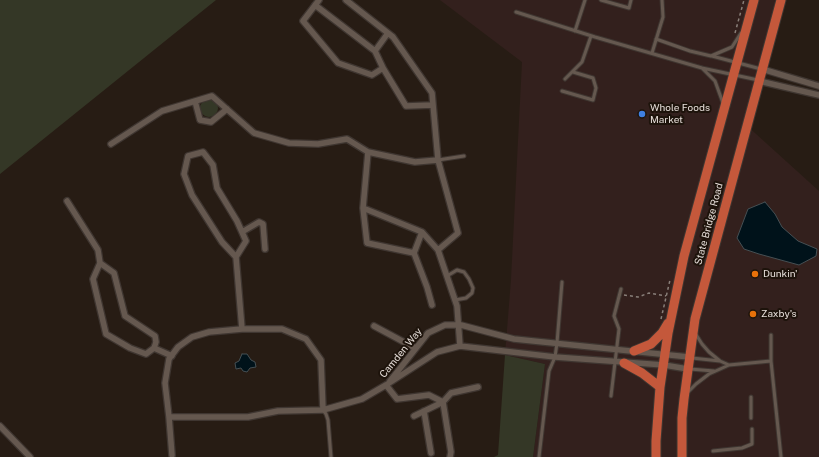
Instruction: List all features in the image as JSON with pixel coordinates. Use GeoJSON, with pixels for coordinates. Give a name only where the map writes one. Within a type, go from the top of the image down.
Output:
{"type":"FeatureCollection","features":[{"type":"Feature","properties":{"kind":"highway","name":"State Bridge Road"},"geometry":{"type":"LineString","coordinates":[[656,457],[660,387],[671,318],[684,256],[754,0]]}},
{"type":"Feature","properties":{"kind":"highway","name":"State Bridge Road"},"geometry":{"type":"LineString","coordinates":[[682,457],[682,418],[695,319],[781,0]]}},
{"type":"Feature","properties":{"kind":"highway"},"geometry":{"type":"LineString","coordinates":[[634,351],[645,347],[657,339],[671,318]]}},
{"type":"Feature","properties":{"kind":"highway"},"geometry":{"type":"LineString","coordinates":[[619,362],[634,368],[660,387]]}},
{"type":"Feature","properties":{"kind":"street"},"geometry":{"type":"LineString","coordinates":[[319,0],[303,21],[338,63],[372,75],[383,68]]}},
{"type":"Feature","properties":{"kind":"street"},"geometry":{"type":"LineString","coordinates":[[346,0],[394,37],[432,93],[438,160],[458,233],[438,250]]}},
{"type":"Feature","properties":{"kind":"street"},"geometry":{"type":"LineString","coordinates":[[315,5],[375,51],[383,68],[406,106],[433,105]]}},
{"type":"Feature","properties":{"kind":"street"},"geometry":{"type":"LineString","coordinates":[[375,51],[388,33]]}},
{"type":"Feature","properties":{"kind":"street"},"geometry":{"type":"LineString","coordinates":[[762,69],[819,86]]}},
{"type":"Feature","properties":{"kind":"street"},"geometry":{"type":"LineString","coordinates":[[759,81],[819,96]]}},
{"type":"Feature","properties":{"kind":"street"},"geometry":{"type":"LineString","coordinates":[[111,144],[162,111],[212,96],[254,134],[289,143],[318,144],[346,139],[368,152],[415,162],[438,160]]}},
{"type":"Feature","properties":{"kind":"street"},"geometry":{"type":"LineString","coordinates":[[194,101],[200,120],[211,122],[227,109]]}},
{"type":"Feature","properties":{"kind":"street"},"geometry":{"type":"LineString","coordinates":[[236,257],[222,242],[192,195],[184,174],[188,156],[203,152],[213,166],[217,188],[246,241],[236,257],[242,329]]}},
{"type":"Feature","properties":{"kind":"street"},"geometry":{"type":"LineString","coordinates":[[368,152],[363,208],[367,243],[414,253]]}},
{"type":"Feature","properties":{"kind":"street"},"geometry":{"type":"LineString","coordinates":[[67,201],[98,250],[100,264],[93,279],[106,334],[130,348],[146,354],[154,348],[156,342],[154,336],[125,316],[114,273],[100,264]]}},
{"type":"Feature","properties":{"kind":"street"},"geometry":{"type":"LineString","coordinates":[[363,208],[422,232],[438,250],[457,306],[460,346]]}},
{"type":"Feature","properties":{"kind":"street"},"geometry":{"type":"LineString","coordinates":[[242,232],[259,222],[263,224],[265,249]]}},
{"type":"Feature","properties":{"kind":"street"},"geometry":{"type":"LineString","coordinates":[[422,232],[414,253],[432,305]]}},
{"type":"Feature","properties":{"kind":"street","name":"Camden Way"},"geometry":{"type":"LineString","coordinates":[[386,386],[428,333],[445,325],[476,328],[514,339],[689,357]]}},
{"type":"Feature","properties":{"kind":"street"},"geometry":{"type":"LineString","coordinates":[[374,326],[415,348]]}},
{"type":"Feature","properties":{"kind":"street"},"geometry":{"type":"LineString","coordinates":[[172,455],[165,383],[169,359],[178,347],[192,338],[209,332],[242,329],[282,329],[306,339],[321,360],[323,410]]}},
{"type":"Feature","properties":{"kind":"street","name":"Camden Way"},"geometry":{"type":"LineString","coordinates":[[386,386],[437,352],[460,346],[555,357],[664,365],[688,369]]}},
{"type":"Feature","properties":{"kind":"street"},"geometry":{"type":"LineString","coordinates":[[154,348],[172,356]]}},
{"type":"Feature","properties":{"kind":"street"},"geometry":{"type":"LineString","coordinates":[[168,417],[248,417],[278,411],[323,410],[362,399],[386,386],[397,399],[429,394],[443,402]]}},
{"type":"Feature","properties":{"kind":"street"},"geometry":{"type":"LineString","coordinates":[[414,416],[443,402],[451,393],[478,387]]}},
{"type":"Feature","properties":{"kind":"street"},"geometry":{"type":"LineString","coordinates":[[443,402],[451,452],[450,457]]}},
{"type":"Feature","properties":{"kind":"street"},"geometry":{"type":"LineString","coordinates":[[424,411],[431,453]]}},
{"type":"Feature","properties":{"kind":"street"},"geometry":{"type":"LineString","coordinates":[[0,426],[30,457]]}},
{"type":"Feature","properties":{"kind":"lane"},"geometry":{"type":"LineString","coordinates":[[575,31],[585,0]]}},
{"type":"Feature","properties":{"kind":"lane"},"geometry":{"type":"LineString","coordinates":[[601,0],[629,8],[631,0]]}},
{"type":"Feature","properties":{"kind":"lane"},"geometry":{"type":"LineString","coordinates":[[652,53],[663,17],[662,0]]}},
{"type":"Feature","properties":{"kind":"lane"},"geometry":{"type":"LineString","coordinates":[[516,12],[591,36],[702,68],[759,81]]}},
{"type":"Feature","properties":{"kind":"lane"},"geometry":{"type":"LineString","coordinates":[[712,56],[732,46],[747,25]]}},
{"type":"Feature","properties":{"kind":"lane"},"geometry":{"type":"LineString","coordinates":[[565,79],[582,62],[591,36]]}},
{"type":"Feature","properties":{"kind":"lane"},"geometry":{"type":"LineString","coordinates":[[656,39],[690,51],[762,69]]}},
{"type":"Feature","properties":{"kind":"lane"},"geometry":{"type":"LineString","coordinates":[[702,68],[715,81],[724,106]]}},
{"type":"Feature","properties":{"kind":"lane"},"geometry":{"type":"LineString","coordinates":[[562,91],[593,100],[596,88],[593,78],[573,72]]}},
{"type":"Feature","properties":{"kind":"lane"},"geometry":{"type":"LineString","coordinates":[[438,160],[464,156]]}},
{"type":"Feature","properties":{"kind":"lane"},"geometry":{"type":"LineString","coordinates":[[447,276],[457,270],[464,272],[473,288],[472,293],[466,298],[455,300]]}},
{"type":"Feature","properties":{"kind":"lane"},"geometry":{"type":"LineString","coordinates":[[539,457],[549,371],[555,357],[557,343],[562,282]]}},
{"type":"Feature","properties":{"kind":"lane"},"geometry":{"type":"LineString","coordinates":[[611,396],[619,362],[616,349],[619,329],[614,316],[621,289]]}},
{"type":"Feature","properties":{"kind":"lane"},"geometry":{"type":"LineString","coordinates":[[694,330],[702,344],[720,361]]}},
{"type":"Feature","properties":{"kind":"lane"},"geometry":{"type":"LineString","coordinates":[[771,335],[771,361],[781,457]]}},
{"type":"Feature","properties":{"kind":"lane"},"geometry":{"type":"LineString","coordinates":[[689,357],[720,361],[729,365]]}},
{"type":"Feature","properties":{"kind":"lane"},"geometry":{"type":"LineString","coordinates":[[684,399],[696,384],[714,371],[729,365],[771,361]]}},
{"type":"Feature","properties":{"kind":"lane"},"geometry":{"type":"LineString","coordinates":[[688,369],[714,371]]}},
{"type":"Feature","properties":{"kind":"lane"},"geometry":{"type":"LineString","coordinates":[[751,397],[751,418]]}},
{"type":"Feature","properties":{"kind":"lane"},"geometry":{"type":"LineString","coordinates":[[323,410],[328,420],[331,457]]}},
{"type":"Feature","properties":{"kind":"lane"},"geometry":{"type":"LineString","coordinates":[[712,451],[742,448],[752,444],[752,430]]}},
{"type":"Feature","properties":{"kind":"path"},"geometry":{"type":"LineString","coordinates":[[620,294],[638,297],[649,293],[666,296]]}},
{"type":"Feature","properties":{"kind":"shaded area"},"geometry":{"type":"Polygon","coordinates":[[[440,0],[779,0],[745,124],[819,191],[819,457],[533,457],[545,364],[505,355],[511,280],[522,62],[440,0]]]}},
{"type":"Feature","properties":{"kind":"shaded area"},"geometry":{"type":"Polygon","coordinates":[[[765,202],[775,214],[782,227],[798,241],[817,249],[816,256],[799,265],[744,249],[737,238],[748,209],[765,202]]]}},
{"type":"Feature","properties":{"kind":"shaded area"},"geometry":{"type":"Polygon","coordinates":[[[242,354],[247,354],[251,360],[255,362],[256,367],[250,368],[247,372],[243,371],[241,368],[236,369],[235,363],[239,361],[242,354]]]}},
{"type":"Feature","properties":{"kind":"green space"},"geometry":{"type":"Polygon","coordinates":[[[0,0],[216,0],[0,174],[0,0]]]}},
{"type":"Feature","properties":{"kind":"green space"},"geometry":{"type":"Polygon","coordinates":[[[209,99],[215,102],[218,108],[215,114],[209,117],[203,114],[200,108],[203,102],[209,99]]]}},
{"type":"Feature","properties":{"kind":"green space"},"geometry":{"type":"Polygon","coordinates":[[[505,355],[545,364],[533,457],[494,457],[498,455],[505,355]]]}},
{"type":"Feature","properties":{"kind":"place","name":"Whole Foods Market"},"geometry":{"type":"Point","coordinates":[642,114]}},
{"type":"Feature","properties":{"kind":"place","name":"Dunkin'"},"geometry":{"type":"Point","coordinates":[755,274]}},
{"type":"Feature","properties":{"kind":"place","name":"Zaxby's"},"geometry":{"type":"Point","coordinates":[753,314]}}]}
